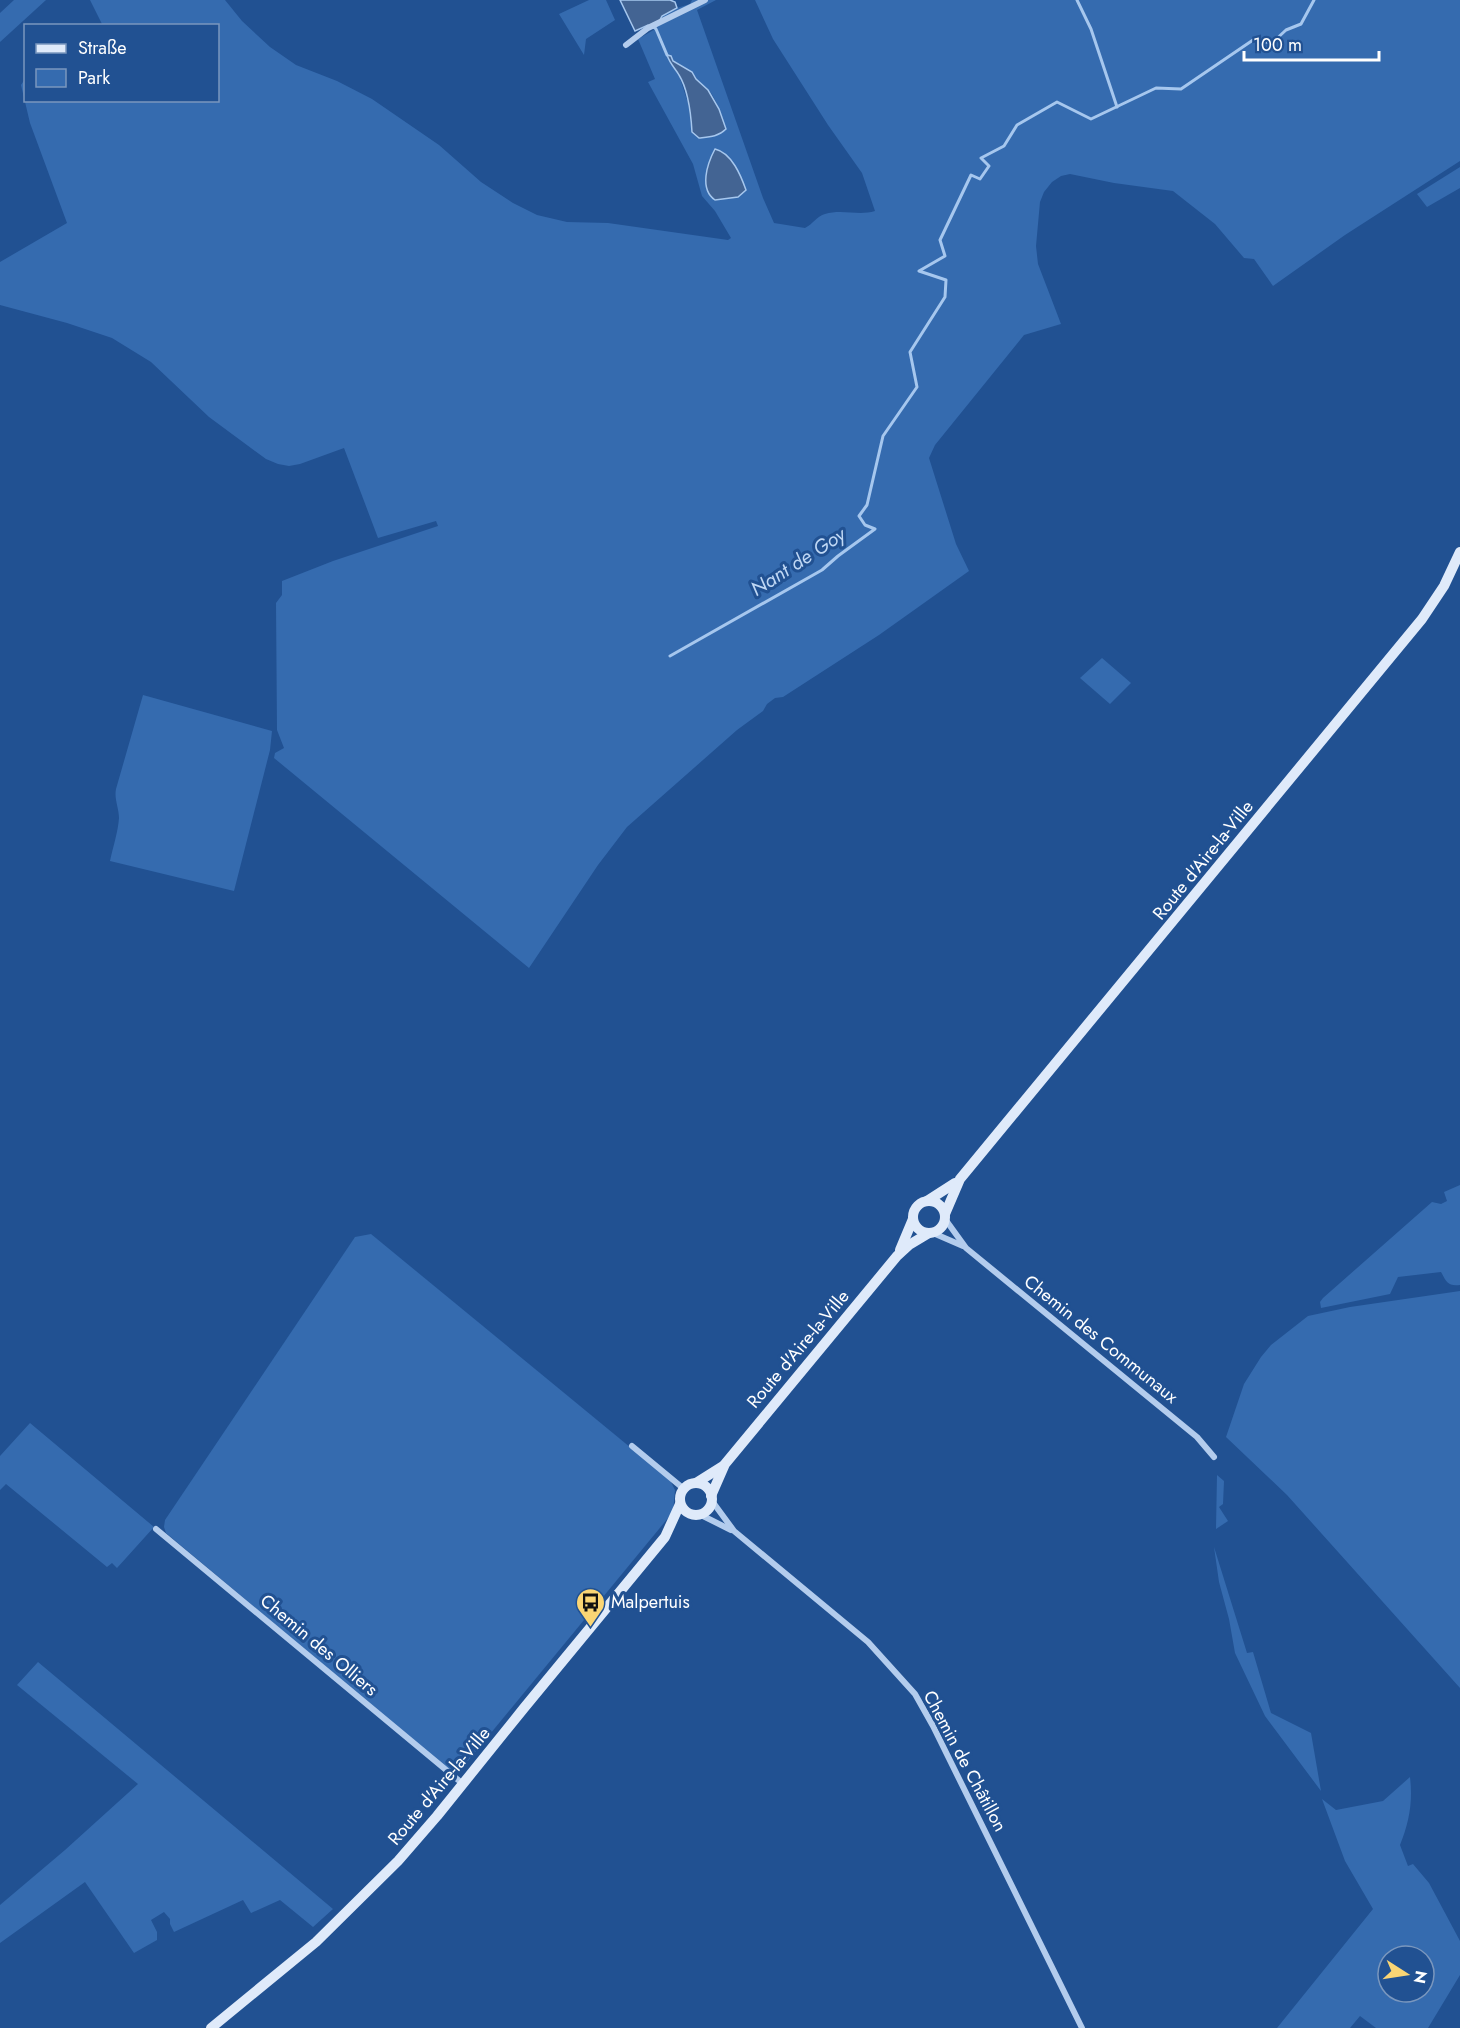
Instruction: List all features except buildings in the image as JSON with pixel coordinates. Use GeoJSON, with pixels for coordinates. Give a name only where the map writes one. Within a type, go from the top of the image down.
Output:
{"type":"FeatureCollection","features":[{"type":"Feature","properties":{"kind":"main road","name":"Route d'Aire-la-Ville"},"geometry":{"type":"LineString","coordinates":[[945,1216],[960,1179],[1411,633],[1444,586],[1460,552]]}},
{"type":"Feature","properties":{"kind":"main road","name":"Route d'Aire-la-Ville"},"geometry":{"type":"LineString","coordinates":[[927,1201],[960,1179]]}},
{"type":"Feature","properties":{"kind":"main road"},"geometry":{"type":"LineString","coordinates":[[927,1201],[938,1204],[945,1216],[942,1226],[931,1233],[918,1229],[913,1218],[916,1208],[927,1201]]}},
{"type":"Feature","properties":{"kind":"main road","name":"Route d'Aire-la-Ville"},"geometry":{"type":"LineString","coordinates":[[897,1256],[913,1218]]}},
{"type":"Feature","properties":{"kind":"main road","name":"Route d'Aire-la-Ville"},"geometry":{"type":"LineString","coordinates":[[696,1483],[725,1464],[897,1256],[909,1245],[931,1233]]}},
{"type":"Feature","properties":{"kind":"main road","name":"Route d'Aire-la-Ville"},"geometry":{"type":"LineString","coordinates":[[712,1498],[725,1464]]}},
{"type":"Feature","properties":{"kind":"main road"},"geometry":{"type":"LineString","coordinates":[[696,1483],[707,1488],[712,1498],[708,1510],[698,1515],[686,1512],[680,1504],[684,1489],[696,1483]]}},
{"type":"Feature","properties":{"kind":"main road","name":"Route d'Aire-la-Ville"},"geometry":{"type":"LineString","coordinates":[[211,2028],[290,1964],[348,1912],[405,1853],[665,1537],[680,1504]]}},
{"type":"Feature","properties":{"kind":"main road","name":"Route d'Aire-la-Ville"},"geometry":{"type":"LineString","coordinates":[[665,1537],[698,1515]]}},
{"type":"Feature","properties":{"kind":"street"},"geometry":{"type":"LineString","coordinates":[[626,45],[648,28],[705,0]]}},
{"type":"Feature","properties":{"kind":"street","name":"Chemin des Communaux"},"geometry":{"type":"LineString","coordinates":[[945,1216],[966,1248]]}},
{"type":"Feature","properties":{"kind":"street","name":"Chemin des Communaux"},"geometry":{"type":"LineString","coordinates":[[931,1233],[966,1248],[1197,1437],[1214,1456]]}},
{"type":"Feature","properties":{"kind":"street"},"geometry":{"type":"LineString","coordinates":[[632,1446],[684,1489]]}},
{"type":"Feature","properties":{"kind":"street","name":"Chemin de Châtillon"},"geometry":{"type":"LineString","coordinates":[[712,1498],[734,1531]]}},
{"type":"Feature","properties":{"kind":"street","name":"Chemin de Châtillon"},"geometry":{"type":"LineString","coordinates":[[698,1515],[734,1531],[868,1642],[915,1694],[1082,2028]]}},
{"type":"Feature","properties":{"kind":"street","name":"Chemin des Olliers"},"geometry":{"type":"LineString","coordinates":[[156,1529],[463,1785]]}},
{"type":"Feature","properties":{"kind":"green space"},"geometry":{"type":"Polygon","coordinates":[[[14,0],[46,0],[0,42],[0,13],[14,0]]]}},
{"type":"Feature","properties":{"kind":"green space"},"geometry":{"type":"Polygon","coordinates":[[[90,0],[225,0],[242,21],[270,47],[296,65],[337,81],[372,99],[439,145],[481,182],[513,203],[537,215],[567,222],[608,223],[728,240],[731,238],[715,211],[702,196],[693,164],[648,82],[655,79],[638,39],[657,28],[659,16],[670,0],[675,2],[677,8],[690,4],[692,0],[716,0],[697,10],[763,198],[774,223],[805,228],[825,214],[875,211],[862,173],[773,39],[755,0],[1460,0],[1460,161],[1345,235],[1273,286],[1254,259],[1244,258],[1215,224],[1173,191],[1070,174],[1061,176],[1052,182],[1040,202],[1036,246],[1038,264],[1061,324],[1024,335],[935,445],[929,458],[956,544],[969,571],[879,635],[783,697],[775,698],[767,704],[763,711],[737,730],[627,827],[598,865],[529,968],[274,758],[275,753],[284,748],[277,730],[276,603],[282,595],[282,581],[333,561],[438,526],[436,521],[378,538],[344,448],[300,464],[289,466],[278,464],[266,459],[209,417],[151,362],[112,338],[0,305],[0,262],[67,223],[30,123],[25,102],[219,102],[219,24],[102,24],[90,0]],[[679,75],[688,103],[692,132],[722,133],[726,129],[716,102],[711,93],[695,76],[679,75]]]}},
{"type":"Feature","properties":{"kind":"green space"},"geometry":{"type":"Polygon","coordinates":[[[589,0],[606,0],[615,20],[586,39],[584,55],[559,14],[589,0]]]}},
{"type":"Feature","properties":{"kind":"green space"},"geometry":{"type":"Polygon","coordinates":[[[24,80],[24,98],[21,85],[24,80]]]}},
{"type":"Feature","properties":{"kind":"green space"},"geometry":{"type":"Polygon","coordinates":[[[1460,167],[1460,188],[1427,207],[1417,194],[1460,167]]]}},
{"type":"Feature","properties":{"kind":"green space"},"geometry":{"type":"Polygon","coordinates":[[[1102,658],[1131,683],[1110,704],[1080,678],[1102,658]]]}},
{"type":"Feature","properties":{"kind":"green space"},"geometry":{"type":"Polygon","coordinates":[[[143,695],[272,731],[270,750],[234,891],[110,861],[119,818],[116,789],[143,695]]]}},
{"type":"Feature","properties":{"kind":"green space"},"geometry":{"type":"Polygon","coordinates":[[[1460,1185],[1460,1285],[1448,1283],[1441,1272],[1398,1277],[1390,1294],[1321,1308],[1320,1302],[1323,1298],[1432,1202],[1441,1204],[1447,1201],[1444,1192],[1460,1185]]]}},
{"type":"Feature","properties":{"kind":"green space"},"geometry":{"type":"Polygon","coordinates":[[[371,1234],[670,1480],[675,1490],[673,1512],[458,1773],[448,1769],[166,1533],[164,1527],[165,1520],[355,1237],[371,1234]]]}},
{"type":"Feature","properties":{"kind":"green space"},"geometry":{"type":"Polygon","coordinates":[[[1460,1291],[1460,1688],[1287,1495],[1226,1437],[1244,1384],[1261,1357],[1271,1345],[1308,1316],[1350,1307],[1460,1291]]]}},
{"type":"Feature","properties":{"kind":"green space"},"geometry":{"type":"Polygon","coordinates":[[[30,1423],[154,1527],[117,1568],[112,1563],[107,1567],[6,1484],[0,1490],[0,1456],[30,1423]]]}},
{"type":"Feature","properties":{"kind":"green space"},"geometry":{"type":"Polygon","coordinates":[[[1217,1475],[1224,1481],[1223,1504],[1219,1507],[1228,1521],[1216,1529],[1217,1475]]]}},
{"type":"Feature","properties":{"kind":"green space"},"geometry":{"type":"Polygon","coordinates":[[[1214,1547],[1247,1653],[1253,1652],[1271,1713],[1311,1733],[1321,1791],[1265,1716],[1235,1653],[1219,1582],[1214,1547]]]}},
{"type":"Feature","properties":{"kind":"green space"},"geometry":{"type":"Polygon","coordinates":[[[38,1662],[333,1909],[313,1927],[280,1900],[251,1913],[243,1900],[174,1932],[170,1919],[164,1912],[151,1920],[157,1932],[157,1940],[134,1953],[85,1882],[0,1943],[0,1905],[138,1784],[17,1685],[38,1662]]]}},
{"type":"Feature","properties":{"kind":"green space"},"geometry":{"type":"Polygon","coordinates":[[[1410,1777],[1410,1812],[1400,1845],[1408,1866],[1413,1864],[1429,1883],[1460,1941],[1460,1975],[1428,2028],[1376,2028],[1360,2016],[1350,2028],[1277,2028],[1373,1909],[1345,1861],[1322,1799],[1336,1810],[1383,1801],[1410,1777]]]}},
{"type":"Feature","properties":{"kind":"shaded area"},"geometry":{"type":"Polygon","coordinates":[[[620,0],[670,0],[675,2],[677,8],[662,16],[655,29],[648,25],[635,31],[620,0]]]}},
{"type":"Feature","properties":{"kind":"shaded area"},"geometry":{"type":"Polygon","coordinates":[[[667,55],[692,72],[708,90],[719,109],[726,129],[723,132],[699,138],[692,132],[685,88],[667,55]]]}},
{"type":"Feature","properties":{"kind":"shaded area"},"geometry":{"type":"Polygon","coordinates":[[[715,149],[731,160],[738,172],[746,190],[738,197],[715,200],[707,190],[707,169],[715,149]]]}},
{"type":"Feature","properties":{"kind":"waterway"},"geometry":{"type":"LineString","coordinates":[[1077,0],[1091,29],[1117,107]]}},
{"type":"Feature","properties":{"kind":"waterway","name":"Nant de Goy"},"geometry":{"type":"LineString","coordinates":[[670,656],[822,570],[875,529],[865,525],[859,516],[867,505],[883,436],[917,387],[910,352],[945,297],[946,280],[919,271],[945,256],[940,240],[971,175],[980,179],[989,166],[981,158],[1004,146],[1017,125],[1057,102],[1091,119],[1156,88],[1181,89],[1253,40],[1272,43],[1286,30],[1301,24],[1314,0]]}},
{"type":"Feature","properties":{"kind":"waterway"},"geometry":{"type":"LineString","coordinates":[[656,29],[667,55]]}},
{"type":"Feature","properties":{"kind":"place","name":"Malpertuis"},"geometry":{"type":"Point","coordinates":[590,1628]}}]}
